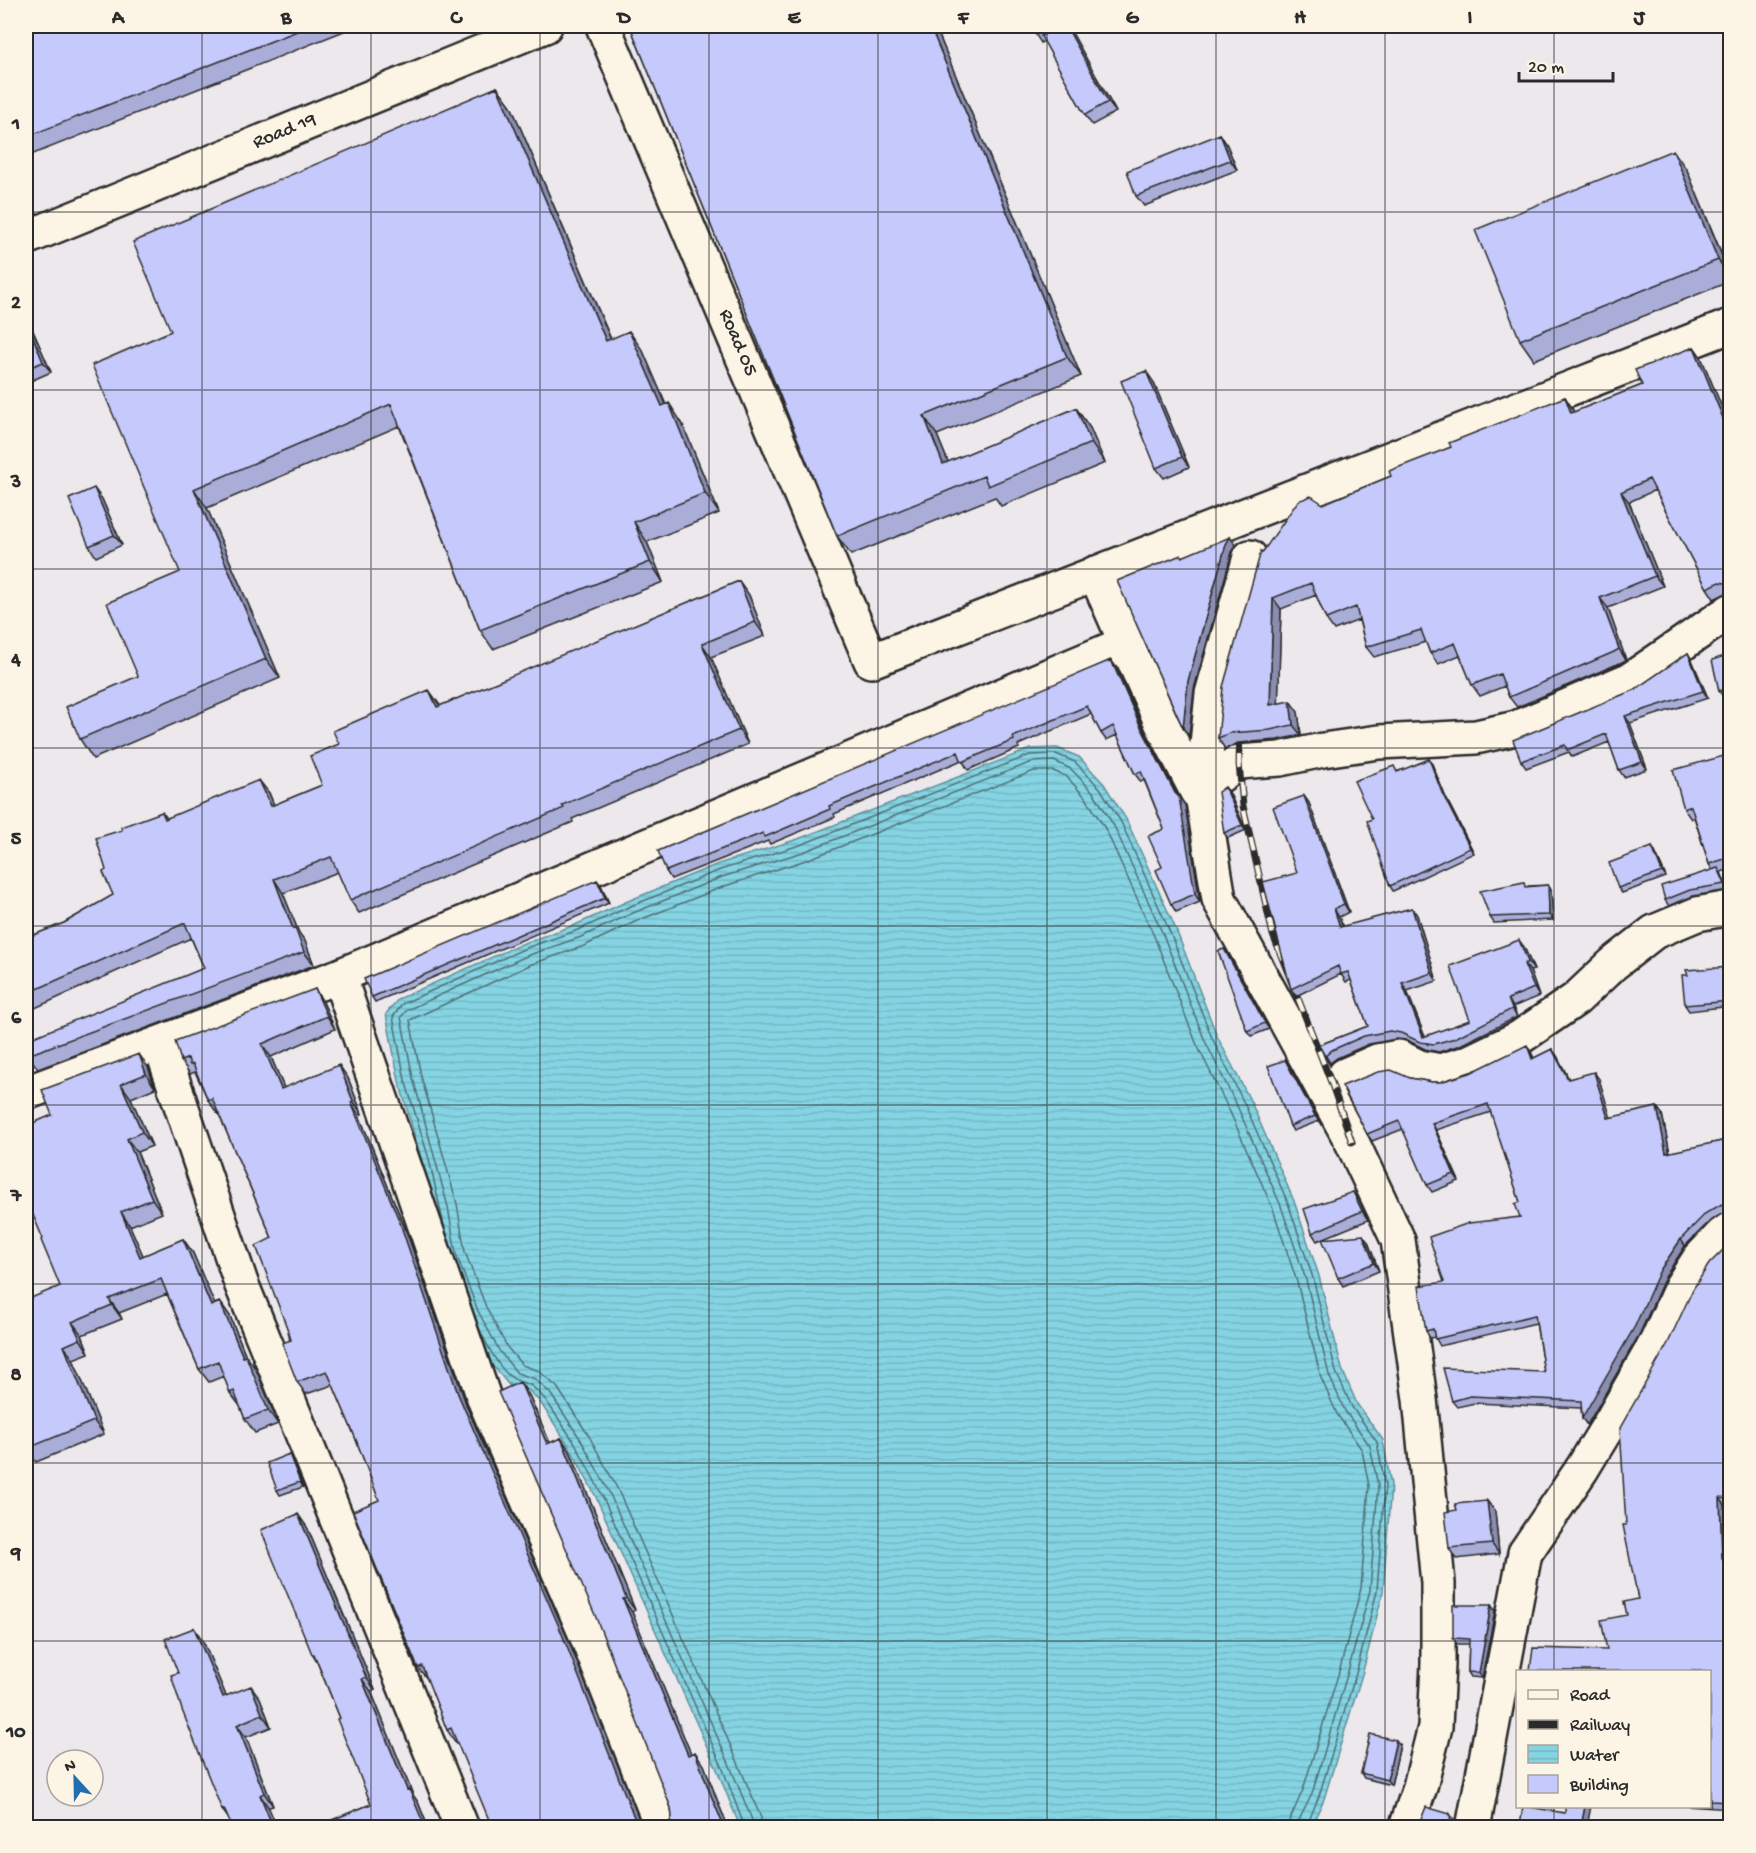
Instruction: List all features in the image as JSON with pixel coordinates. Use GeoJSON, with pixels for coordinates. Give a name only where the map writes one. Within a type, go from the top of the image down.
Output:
{"type":"FeatureCollection","features":[{"type":"Feature","properties":{"kind":"street","name":"Road 19"},"geometry":{"type":"LineString","coordinates":[[26,238],[544,26]]}},
{"type":"Feature","properties":{"kind":"street","name":"Road 05"},"geometry":{"type":"LineString","coordinates":[[603,26],[871,661],[1095,573]]}},
{"type":"Feature","properties":{"kind":"street"},"geometry":{"type":"LineString","coordinates":[[1731,326],[1095,573],[1162,724],[1197,792],[1239,762],[1280,759],[1379,742],[1476,737],[1516,728],[1631,679],[1731,611]]}},
{"type":"Feature","properties":{"kind":"street"},"geometry":{"type":"LineString","coordinates":[[1250,557],[1212,694],[1202,795],[1219,899],[1352,1142],[1398,1240],[1420,1399],[1438,1583],[1435,1727],[1420,1787],[1406,1827]]}},
{"type":"Feature","properties":{"kind":"street"},"geometry":{"type":"LineString","coordinates":[[26,1092],[339,976],[1126,643]]}},
{"type":"Feature","properties":{"kind":"street"},"geometry":{"type":"LineString","coordinates":[[1345,1075],[1377,1061],[1399,1057],[1419,1066],[1440,1071],[1467,1063],[1519,1038],[1575,999],[1613,964],[1654,932],[1697,914],[1731,908]]}},
{"type":"Feature","properties":{"kind":"street"},"geometry":{"type":"LineString","coordinates":[[339,976],[485,1401],[586,1635],[662,1827]]}},
{"type":"Feature","properties":{"kind":"street"},"geometry":{"type":"LineString","coordinates":[[160,1043],[241,1283],[462,1827]]}},
{"type":"Feature","properties":{"kind":"street"},"geometry":{"type":"LineString","coordinates":[[1473,1827],[1525,1553],[1582,1469],[1613,1418],[1658,1341],[1681,1287],[1699,1259],[1731,1229]]}},
{"type":"Feature","properties":{"kind":"water"},"geometry":{"type":"Polygon","coordinates":[[[1057,748],[1079,757],[1104,784],[1126,819],[1175,927],[1217,1036],[1251,1102],[1294,1201],[1319,1276],[1342,1369],[1357,1404],[1383,1440],[1391,1485],[1383,1592],[1363,1671],[1324,1799],[1311,1827],[740,1827],[716,1767],[596,1497],[569,1446],[540,1402],[528,1390],[509,1385],[488,1360],[466,1317],[399,1081],[386,1014],[398,999],[524,943],[575,925],[718,864],[798,839],[1030,749],[1057,748]]]}},
{"type":"Feature","properties":{"kind":"building"},"geometry":{"type":"Polygon","coordinates":[[[26,26],[310,26],[26,137],[26,26]]]}},
{"type":"Feature","properties":{"kind":"building"},"geometry":{"type":"Polygon","coordinates":[[[630,26],[930,26],[1067,357],[924,416],[943,464],[1076,408],[1091,443],[988,486],[984,476],[837,536],[630,26]]]}},
{"type":"Feature","properties":{"kind":"building"},"geometry":{"type":"Polygon","coordinates":[[[1030,26],[1047,26],[1034,33],[1030,26]]]}},
{"type":"Feature","properties":{"kind":"building"},"geometry":{"type":"Polygon","coordinates":[[[1060,26],[1066,26],[1108,102],[1085,115],[1041,36],[1060,26]]]}},
{"type":"Feature","properties":{"kind":"building"},"geometry":{"type":"Polygon","coordinates":[[[497,87],[606,341],[629,331],[662,406],[669,403],[705,493],[634,522],[650,562],[480,630],[391,404],[194,489],[266,659],[80,739],[66,707],[138,676],[107,603],[180,572],[92,365],[171,331],[133,242],[497,87]]]}},
{"type":"Feature","properties":{"kind":"building"},"geometry":{"type":"Polygon","coordinates":[[[1220,134],[1230,160],[1136,196],[1127,171],[1220,134]]]}},
{"type":"Feature","properties":{"kind":"building"},"geometry":{"type":"Polygon","coordinates":[[[1673,150],[1718,260],[1520,340],[1475,230],[1673,150]]]}},
{"type":"Feature","properties":{"kind":"building"},"geometry":{"type":"Polygon","coordinates":[[[26,320],[43,362],[26,369],[26,320]]]}},
{"type":"Feature","properties":{"kind":"building"},"geometry":{"type":"Polygon","coordinates":[[[1694,347],[1725,423],[1731,421],[1731,584],[1720,582],[1707,588],[1649,479],[1621,492],[1655,576],[1600,598],[1619,649],[1509,697],[1500,674],[1472,685],[1455,643],[1430,653],[1421,630],[1366,647],[1356,607],[1326,619],[1311,583],[1273,598],[1270,705],[1290,701],[1293,725],[1270,730],[1230,733],[1218,738],[1223,687],[1261,551],[1262,553],[1298,501],[1311,496],[1323,504],[1391,476],[1389,471],[1451,447],[1449,443],[1565,397],[1571,413],[1642,385],[1635,370],[1694,347]]]}},
{"type":"Feature","properties":{"kind":"building"},"geometry":{"type":"Polygon","coordinates":[[[1146,371],[1182,457],[1156,468],[1121,381],[1146,371]]]}},
{"type":"Feature","properties":{"kind":"building"},"geometry":{"type":"Polygon","coordinates":[[[94,488],[114,535],[89,546],[69,499],[94,488]]]}},
{"type":"Feature","properties":{"kind":"building"},"geometry":{"type":"Polygon","coordinates":[[[1230,537],[1226,544],[1188,681],[1183,728],[1117,581],[1230,537]]]}},
{"type":"Feature","properties":{"kind":"building"},"geometry":{"type":"Polygon","coordinates":[[[739,581],[755,622],[702,644],[739,730],[562,805],[564,808],[350,900],[331,857],[274,879],[304,952],[28,1055],[26,1040],[204,968],[185,923],[26,994],[26,938],[64,923],[113,895],[103,872],[106,870],[96,838],[122,830],[121,827],[162,812],[165,819],[259,780],[271,806],[322,785],[310,756],[339,744],[333,731],[429,690],[437,707],[739,581]]]}},
{"type":"Feature","properties":{"kind":"building"},"geometry":{"type":"Polygon","coordinates":[[[1731,616],[1731,633],[1724,622],[1731,616]]]}},
{"type":"Feature","properties":{"kind":"building"},"geometry":{"type":"Polygon","coordinates":[[[1688,653],[1703,691],[1625,716],[1642,762],[1619,770],[1606,734],[1567,750],[1565,745],[1521,761],[1513,740],[1634,690],[1688,653]]]}},
{"type":"Feature","properties":{"kind":"building"},"geometry":{"type":"Polygon","coordinates":[[[1731,654],[1731,688],[1719,691],[1712,660],[1731,654]]]}},
{"type":"Feature","properties":{"kind":"building"},"geometry":{"type":"Polygon","coordinates":[[[1111,660],[1140,725],[1179,797],[1195,894],[1171,904],[1156,870],[1162,867],[1148,836],[1164,829],[1141,771],[1135,774],[1113,726],[1101,733],[1087,706],[1013,737],[1014,740],[962,762],[958,752],[829,806],[830,809],[765,837],[763,833],[666,871],[658,851],[1111,660]]]}},
{"type":"Feature","properties":{"kind":"building"},"geometry":{"type":"Polygon","coordinates":[[[1731,754],[1731,857],[1709,864],[1691,806],[1684,809],[1673,770],[1731,754]]]}},
{"type":"Feature","properties":{"kind":"building"},"geometry":{"type":"Polygon","coordinates":[[[1429,759],[1442,793],[1470,848],[1390,886],[1367,821],[1372,819],[1354,781],[1394,766],[1397,772],[1429,759]]]}},
{"type":"Feature","properties":{"kind":"building"},"geometry":{"type":"Polygon","coordinates":[[[1225,787],[1242,825],[1224,833],[1218,792],[1225,787]]]}},
{"type":"Feature","properties":{"kind":"building"},"geometry":{"type":"Polygon","coordinates":[[[1304,796],[1344,904],[1334,909],[1340,927],[1412,908],[1432,973],[1402,983],[1423,1037],[1470,1020],[1450,966],[1519,940],[1528,962],[1524,964],[1534,988],[1508,999],[1512,1009],[1455,1038],[1434,1044],[1420,1042],[1401,1033],[1390,1031],[1364,1036],[1332,1050],[1325,1056],[1319,1045],[1368,1026],[1348,972],[1341,974],[1338,966],[1291,989],[1263,882],[1297,873],[1273,807],[1304,796]]]}},
{"type":"Feature","properties":{"kind":"building"},"geometry":{"type":"Polygon","coordinates":[[[1652,847],[1662,872],[1618,888],[1609,863],[1652,847]]]}},
{"type":"Feature","properties":{"kind":"building"},"geometry":{"type":"Polygon","coordinates":[[[1718,868],[1725,884],[1690,890],[1665,900],[1661,886],[1718,868]]]}},
{"type":"Feature","properties":{"kind":"building"},"geometry":{"type":"Polygon","coordinates":[[[597,880],[605,898],[372,997],[364,979],[597,880]]]}},
{"type":"Feature","properties":{"kind":"building"},"geometry":{"type":"Polygon","coordinates":[[[1524,882],[1525,887],[1548,885],[1549,915],[1490,917],[1480,891],[1524,882]]]}},
{"type":"Feature","properties":{"kind":"building"},"geometry":{"type":"Polygon","coordinates":[[[1224,949],[1265,1023],[1247,1031],[1218,951],[1224,949]]]}},
{"type":"Feature","properties":{"kind":"building"},"geometry":{"type":"Polygon","coordinates":[[[1731,967],[1731,1001],[1685,1005],[1682,975],[1688,975],[1686,970],[1731,967]]]}},
{"type":"Feature","properties":{"kind":"building"},"geometry":{"type":"Polygon","coordinates":[[[315,989],[327,1016],[262,1044],[281,1089],[339,1065],[353,1101],[351,1102],[400,1223],[458,1394],[560,1629],[636,1822],[640,1827],[492,1827],[451,1728],[447,1730],[422,1666],[418,1668],[353,1511],[379,1500],[327,1371],[297,1382],[282,1343],[291,1340],[289,1333],[256,1246],[272,1238],[212,1098],[208,1100],[193,1064],[190,1065],[188,1058],[181,1061],[175,1041],[315,989]]]}},
{"type":"Feature","properties":{"kind":"building"},"geometry":{"type":"Polygon","coordinates":[[[1527,1045],[1532,1059],[1552,1049],[1568,1079],[1594,1072],[1608,1118],[1657,1107],[1666,1153],[1731,1139],[1731,1204],[1722,1204],[1706,1213],[1681,1239],[1660,1270],[1635,1326],[1582,1418],[1581,1401],[1470,1396],[1452,1401],[1443,1368],[1544,1372],[1535,1315],[1435,1339],[1433,1329],[1426,1331],[1419,1286],[1444,1282],[1429,1237],[1469,1223],[1520,1217],[1515,1204],[1520,1202],[1488,1104],[1432,1123],[1454,1174],[1427,1185],[1399,1121],[1367,1134],[1342,1086],[1378,1072],[1391,1070],[1410,1078],[1440,1082],[1470,1073],[1527,1045]]]}},
{"type":"Feature","properties":{"kind":"building"},"geometry":{"type":"Polygon","coordinates":[[[139,1054],[146,1074],[121,1084],[142,1132],[127,1139],[152,1199],[121,1212],[140,1257],[183,1239],[211,1306],[220,1302],[243,1357],[246,1356],[268,1410],[245,1419],[234,1391],[230,1393],[218,1361],[199,1369],[161,1279],[109,1299],[112,1305],[72,1322],[80,1339],[64,1346],[94,1421],[26,1449],[26,1300],[60,1286],[26,1198],[26,1126],[52,1115],[42,1090],[139,1054]]]}},
{"type":"Feature","properties":{"kind":"building"},"geometry":{"type":"Polygon","coordinates":[[[1285,1060],[1315,1116],[1290,1126],[1268,1066],[1285,1060]]]}},
{"type":"Feature","properties":{"kind":"building"},"geometry":{"type":"Polygon","coordinates":[[[1353,1192],[1362,1211],[1312,1233],[1304,1209],[1353,1192]]]}},
{"type":"Feature","properties":{"kind":"building"},"geometry":{"type":"Polygon","coordinates":[[[1363,1235],[1374,1263],[1338,1278],[1322,1239],[1363,1235]]]}},
{"type":"Feature","properties":{"kind":"building"},"geometry":{"type":"Polygon","coordinates":[[[1731,1242],[1731,1499],[1720,1498],[1722,1559],[1731,1559],[1731,1802],[1711,1801],[1711,1670],[1530,1670],[1533,1648],[1607,1650],[1601,1620],[1627,1615],[1624,1602],[1638,1599],[1623,1525],[1626,1525],[1620,1428],[1668,1343],[1693,1289],[1709,1264],[1731,1242]]]}},
{"type":"Feature","properties":{"kind":"building"},"geometry":{"type":"Polygon","coordinates":[[[520,1382],[547,1444],[561,1438],[626,1598],[623,1599],[688,1755],[695,1752],[724,1827],[667,1827],[672,1817],[671,1808],[595,1615],[498,1392],[520,1382]]]}},
{"type":"Feature","properties":{"kind":"building"},"geometry":{"type":"Polygon","coordinates":[[[289,1454],[300,1482],[277,1490],[267,1463],[289,1454]]]}},
{"type":"Feature","properties":{"kind":"building"},"geometry":{"type":"Polygon","coordinates":[[[1487,1501],[1492,1544],[1449,1548],[1445,1512],[1457,1510],[1455,1504],[1487,1501]]]}},
{"type":"Feature","properties":{"kind":"building"},"geometry":{"type":"Polygon","coordinates":[[[298,1514],[366,1677],[362,1679],[407,1790],[409,1789],[425,1827],[315,1827],[371,1804],[337,1719],[340,1718],[261,1530],[298,1514]]]}},
{"type":"Feature","properties":{"kind":"building"},"geometry":{"type":"Polygon","coordinates":[[[1453,1605],[1491,1605],[1479,1673],[1468,1672],[1469,1639],[1453,1638],[1453,1605]]]}},
{"type":"Feature","properties":{"kind":"building"},"geometry":{"type":"Polygon","coordinates":[[[194,1628],[223,1697],[251,1686],[262,1714],[237,1725],[264,1793],[260,1795],[273,1827],[232,1827],[224,1809],[222,1810],[182,1710],[171,1675],[178,1673],[165,1639],[194,1628]]]}},
{"type":"Feature","properties":{"kind":"building"},"geometry":{"type":"Polygon","coordinates":[[[1370,1734],[1396,1740],[1387,1780],[1361,1773],[1370,1734]]]}},
{"type":"Feature","properties":{"kind":"building"},"geometry":{"type":"Polygon","coordinates":[[[1426,1807],[1450,1814],[1451,1827],[1418,1827],[1426,1807]]]}},
{"type":"Feature","properties":{"kind":"building"},"geometry":{"type":"Polygon","coordinates":[[[1523,1808],[1565,1813],[1565,1808],[1585,1808],[1581,1827],[1520,1827],[1523,1808]]]}},
{"type":"Feature","properties":{"kind":"railway"},"geometry":{"type":"LineString","coordinates":[[1240,727],[1239,764],[1243,806],[1273,935],[1352,1142]]}}]}
